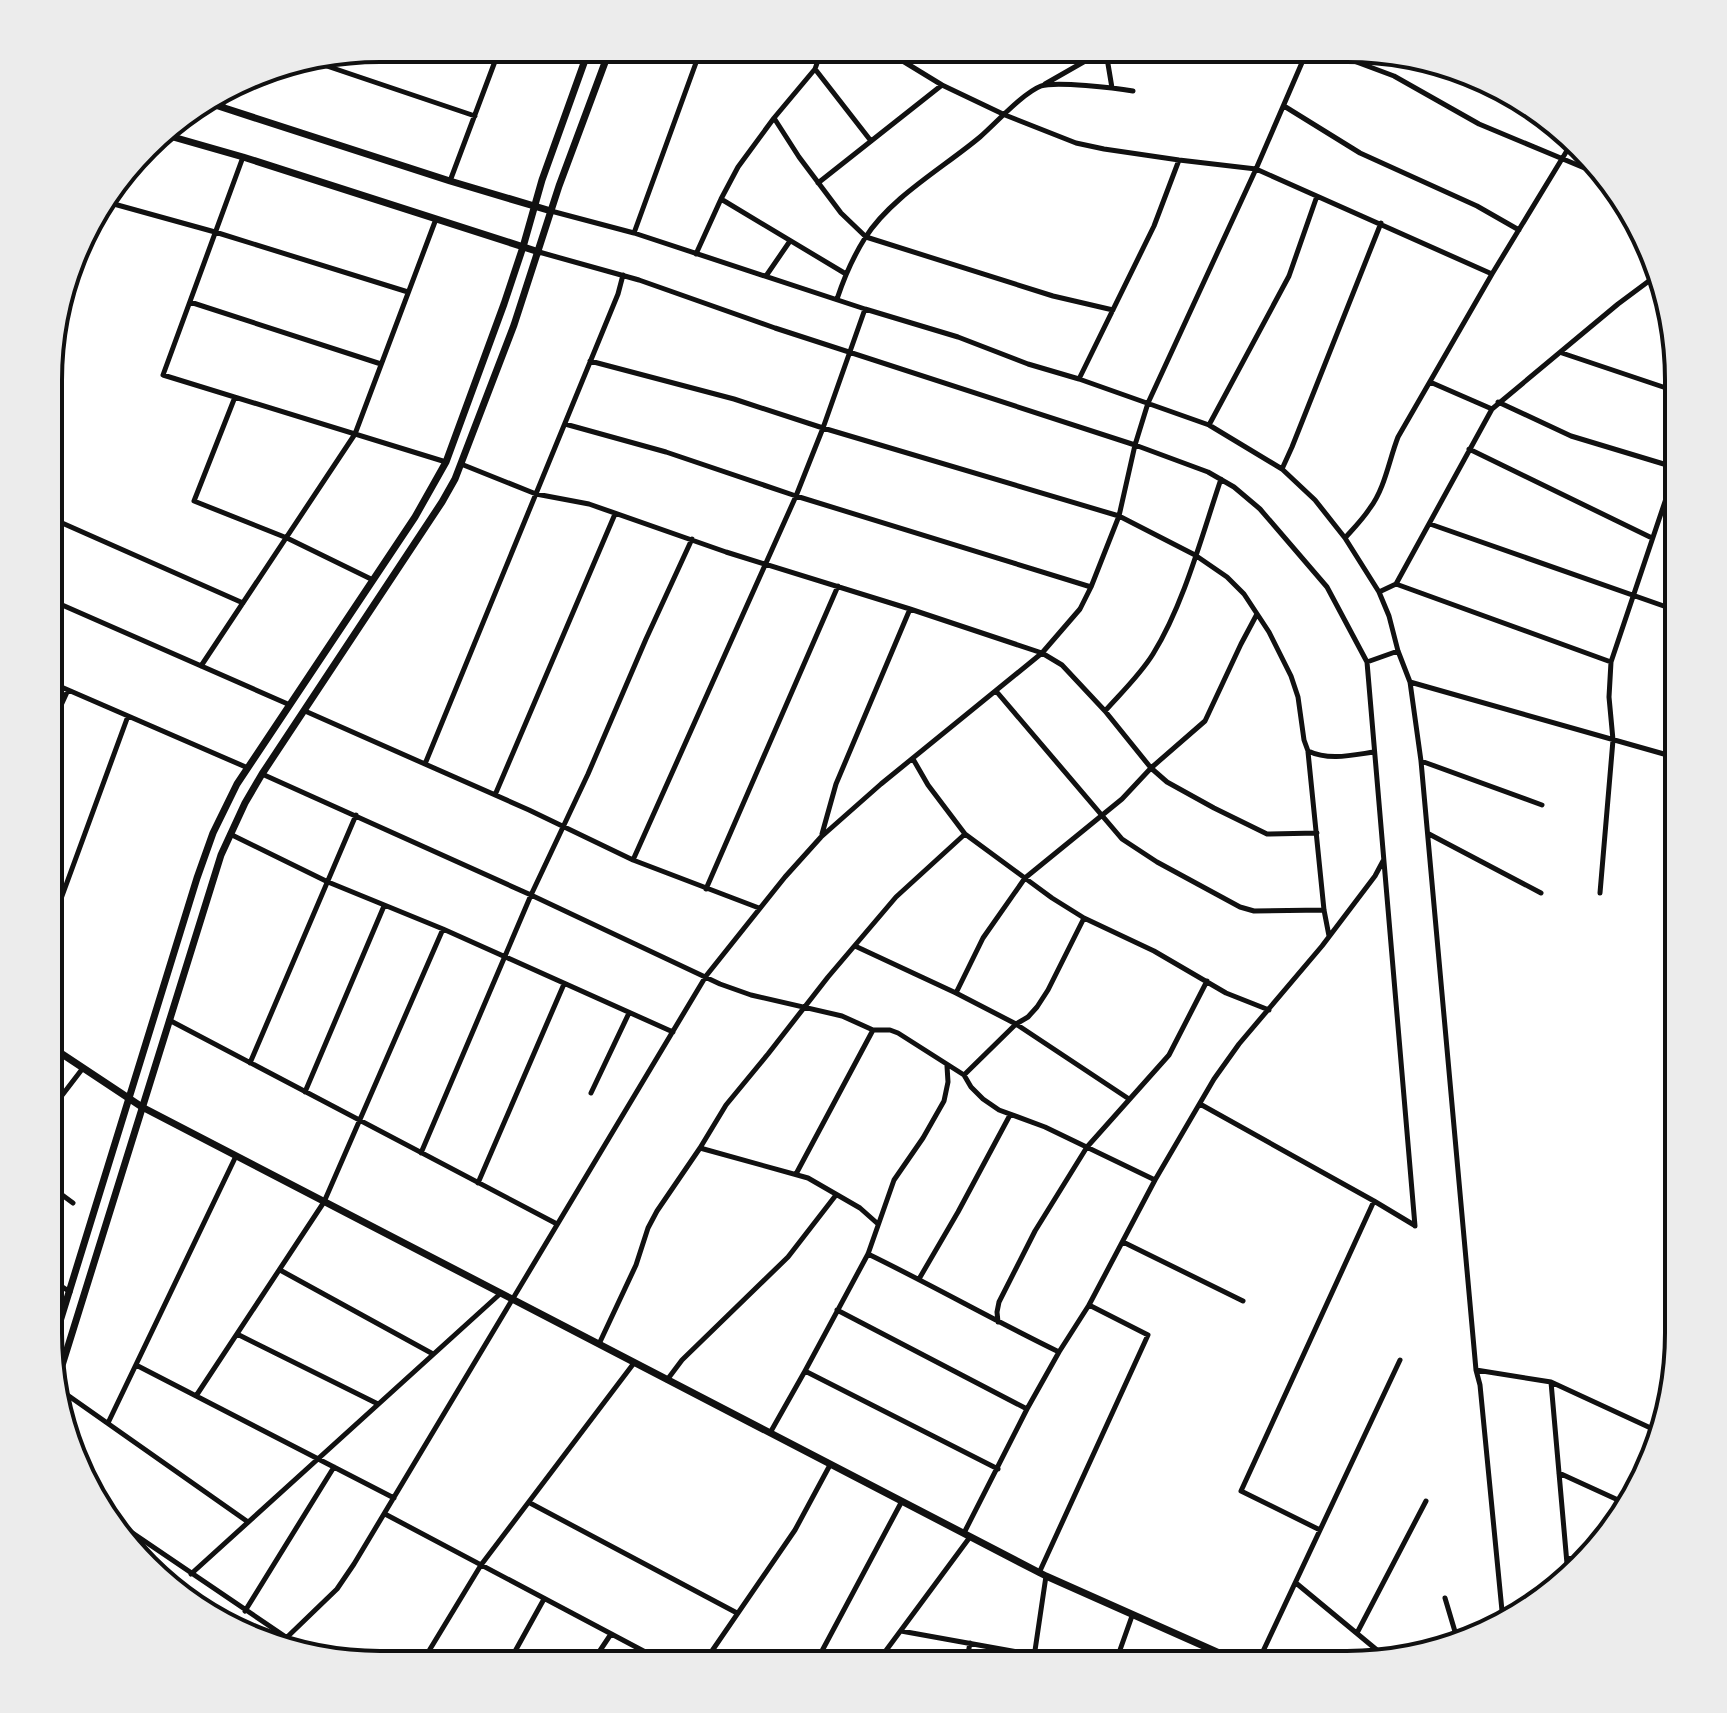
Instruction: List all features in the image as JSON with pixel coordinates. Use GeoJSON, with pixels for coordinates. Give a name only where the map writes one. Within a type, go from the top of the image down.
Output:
{"type":"FeatureCollection","features":[{"type":"Feature","properties":{"kind":"main road"},"geometry":{"type":"LineString","coordinates":[[62,1317],[205,853],[237,784],[415,517],[446,462],[471,398],[584,62]]}},
{"type":"Feature","properties":{"kind":"main road"},"geometry":{"type":"LineString","coordinates":[[64,1362],[211,883],[230,834],[262,774],[442,502],[461,464],[514,325],[551,211],[605,62]]}},
{"type":"Feature","properties":{"kind":"main road"},"geometry":{"type":"LineString","coordinates":[[222,107],[551,211]]}},
{"type":"Feature","properties":{"kind":"main road"},"geometry":{"type":"LineString","coordinates":[[174,137],[539,252]]}},
{"type":"Feature","properties":{"kind":"main road"},"geometry":{"type":"LineString","coordinates":[[62,1054],[142,1107],[830,1465],[1042,1574],[1214,1651]]}},
{"type":"Feature","properties":{"kind":"street"},"geometry":{"type":"LineString","coordinates":[[450,181],[495,62]]}},
{"type":"Feature","properties":{"kind":"street"},"geometry":{"type":"LineString","coordinates":[[634,233],[696,62]]}},
{"type":"Feature","properties":{"kind":"street"},"geometry":{"type":"LineString","coordinates":[[696,254],[738,167],[817,62]]}},
{"type":"Feature","properties":{"kind":"street"},"geometry":{"type":"LineString","coordinates":[[904,62],[942,85],[1005,115],[1076,143],[1256,169],[1492,274]]}},
{"type":"Feature","properties":{"kind":"street"},"geometry":{"type":"LineString","coordinates":[[837,299],[846,274],[866,237],[902,198],[1031,92],[1084,62]]}},
{"type":"Feature","properties":{"kind":"street"},"geometry":{"type":"LineString","coordinates":[[1108,62],[1112,88]]}},
{"type":"Feature","properties":{"kind":"street"},"geometry":{"type":"LineString","coordinates":[[288,1637],[337,1589],[385,1514],[706,976],[759,908],[821,837],[1042,653],[1080,609],[1119,516],[1148,403],[1302,62]]}},
{"type":"Feature","properties":{"kind":"street"},"geometry":{"type":"LineString","coordinates":[[1358,63],[1394,76],[1479,124],[1585,169]]}},
{"type":"Feature","properties":{"kind":"street"},"geometry":{"type":"LineString","coordinates":[[328,66],[475,116]]}},
{"type":"Feature","properties":{"kind":"street"},"geometry":{"type":"LineString","coordinates":[[815,69],[871,141]]}},
{"type":"Feature","properties":{"kind":"street"},"geometry":{"type":"LineString","coordinates":[[818,183],[942,85]]}},
{"type":"Feature","properties":{"kind":"street"},"geometry":{"type":"LineString","coordinates":[[1044,85],[1133,91]]}},
{"type":"Feature","properties":{"kind":"street"},"geometry":{"type":"LineString","coordinates":[[1284,106],[1360,153],[1477,206],[1519,230]]}},
{"type":"Feature","properties":{"kind":"street"},"geometry":{"type":"LineString","coordinates":[[774,118],[841,213],[866,237],[1053,296],[1113,310]]}},
{"type":"Feature","properties":{"kind":"street"},"geometry":{"type":"LineString","coordinates":[[1345,538],[1371,507],[1383,484],[1398,437],[1567,151]]}},
{"type":"Feature","properties":{"kind":"street"},"geometry":{"type":"LineString","coordinates":[[243,157],[163,375],[446,462]]}},
{"type":"Feature","properties":{"kind":"street"},"geometry":{"type":"LineString","coordinates":[[1079,379],[1154,226],[1179,160]]}},
{"type":"Feature","properties":{"kind":"street"},"geometry":{"type":"LineString","coordinates":[[1209,425],[1289,276],[1317,196]]}},
{"type":"Feature","properties":{"kind":"street"},"geometry":{"type":"LineString","coordinates":[[721,199],[846,274]]}},
{"type":"Feature","properties":{"kind":"street"},"geometry":{"type":"LineString","coordinates":[[115,204],[408,292]]}},
{"type":"Feature","properties":{"kind":"street"},"geometry":{"type":"LineString","coordinates":[[551,211],[634,233],[958,337],[1209,425],[1282,469],[1315,500],[1345,538],[1379,592],[1410,682],[1421,761],[1476,1370],[1502,1610]]}},
{"type":"Feature","properties":{"kind":"street"},"geometry":{"type":"LineString","coordinates":[[201,666],[355,434],[436,218]]}},
{"type":"Feature","properties":{"kind":"street"},"geometry":{"type":"LineString","coordinates":[[1282,469],[1381,223]]}},
{"type":"Feature","properties":{"kind":"street"},"geometry":{"type":"LineString","coordinates":[[766,276],[790,241]]}},
{"type":"Feature","properties":{"kind":"street"},"geometry":{"type":"LineString","coordinates":[[539,252],[623,275],[1208,472],[1234,487],[1260,509],[1327,587],[1367,662],[1415,1226],[1200,1104]]}},
{"type":"Feature","properties":{"kind":"street"},"geometry":{"type":"LineString","coordinates":[[425,764],[618,294],[623,275]]}},
{"type":"Feature","properties":{"kind":"street"},"geometry":{"type":"LineString","coordinates":[[1379,592],[1396,584],[1498,402],[1649,281]]}},
{"type":"Feature","properties":{"kind":"street"},"geometry":{"type":"LineString","coordinates":[[190,302],[381,364]]}},
{"type":"Feature","properties":{"kind":"street"},"geometry":{"type":"LineString","coordinates":[[633,860],[796,496],[865,309]]}},
{"type":"Feature","properties":{"kind":"street"},"geometry":{"type":"LineString","coordinates":[[1561,352],[1665,388]]}},
{"type":"Feature","properties":{"kind":"street"},"geometry":{"type":"LineString","coordinates":[[590,361],[734,399],[1119,516],[1195,555],[1227,577],[1244,594],[1269,632],[1298,697],[1308,751],[1329,937]]}},
{"type":"Feature","properties":{"kind":"street"},"geometry":{"type":"LineString","coordinates":[[1430,382],[1492,409]]}},
{"type":"Feature","properties":{"kind":"street"},"geometry":{"type":"LineString","coordinates":[[235,397],[194,501],[287,538],[373,580]]}},
{"type":"Feature","properties":{"kind":"street"},"geometry":{"type":"LineString","coordinates":[[1498,402],[1571,436],[1665,463]]}},
{"type":"Feature","properties":{"kind":"street"},"geometry":{"type":"LineString","coordinates":[[565,424],[666,452],[796,496],[1091,587]]}},
{"type":"Feature","properties":{"kind":"street"},"geometry":{"type":"LineString","coordinates":[[1469,449],[1652,538]]}},
{"type":"Feature","properties":{"kind":"street"},"geometry":{"type":"LineString","coordinates":[[461,464],[536,494],[589,504],[726,552],[1042,653],[1062,665],[1105,711],[1151,768],[1167,782],[1267,834],[1317,833]]}},
{"type":"Feature","properties":{"kind":"street"},"geometry":{"type":"LineString","coordinates":[[1105,711],[1153,654],[1172,618],[1221,479]]}},
{"type":"Feature","properties":{"kind":"street"},"geometry":{"type":"LineString","coordinates":[[1600,893],[1613,740],[1609,697],[1611,662],[1665,502]]}},
{"type":"Feature","properties":{"kind":"street"},"geometry":{"type":"LineString","coordinates":[[495,795],[615,514]]}},
{"type":"Feature","properties":{"kind":"street"},"geometry":{"type":"LineString","coordinates":[[62,523],[243,603]]}},
{"type":"Feature","properties":{"kind":"street"},"geometry":{"type":"LineString","coordinates":[[1430,524],[1665,606]]}},
{"type":"Feature","properties":{"kind":"street"},"geometry":{"type":"LineString","coordinates":[[421,1153],[531,895],[692,539]]}},
{"type":"Feature","properties":{"kind":"street"},"geometry":{"type":"LineString","coordinates":[[1396,584],[1611,662]]}},
{"type":"Feature","properties":{"kind":"street"},"geometry":{"type":"LineString","coordinates":[[706,889],[838,586]]}},
{"type":"Feature","properties":{"kind":"street"},"geometry":{"type":"LineString","coordinates":[[62,605],[290,705]]}},
{"type":"Feature","properties":{"kind":"street"},"geometry":{"type":"LineString","coordinates":[[821,837],[836,784],[910,609]]}},
{"type":"Feature","properties":{"kind":"street"},"geometry":{"type":"LineString","coordinates":[[956,993],[983,938],[1025,878],[1122,799],[1151,768],[1205,721],[1257,614]]}},
{"type":"Feature","properties":{"kind":"street"},"geometry":{"type":"LineString","coordinates":[[1367,662],[1398,651]]}},
{"type":"Feature","properties":{"kind":"street"},"geometry":{"type":"LineString","coordinates":[[1410,682],[1665,754]]}},
{"type":"Feature","properties":{"kind":"street"},"geometry":{"type":"LineString","coordinates":[[62,687],[248,768]]}},
{"type":"Feature","properties":{"kind":"street"},"geometry":{"type":"LineString","coordinates":[[62,703],[68,690]]}},
{"type":"Feature","properties":{"kind":"street"},"geometry":{"type":"LineString","coordinates":[[996,691],[1101,816],[1133,847],[1240,907],[1254,911],[1324,910]]}},
{"type":"Feature","properties":{"kind":"street"},"geometry":{"type":"LineString","coordinates":[[305,711],[633,860],[759,908]]}},
{"type":"Feature","properties":{"kind":"street"},"geometry":{"type":"LineString","coordinates":[[62,896],[128,716]]}},
{"type":"Feature","properties":{"kind":"street"},"geometry":{"type":"LineString","coordinates":[[1308,751],[1336,757],[1374,752]]}},
{"type":"Feature","properties":{"kind":"street"},"geometry":{"type":"LineString","coordinates":[[913,759],[928,785],[965,834],[1025,878],[1084,918],[1154,951],[1226,993],[1269,1010]]}},
{"type":"Feature","properties":{"kind":"street"},"geometry":{"type":"LineString","coordinates":[[1421,761],[1542,805]]}},
{"type":"Feature","properties":{"kind":"street"},"geometry":{"type":"LineString","coordinates":[[262,774],[720,984],[751,995],[842,1016],[873,1030],[898,1033],[964,1075],[983,1099],[1010,1115],[1045,1127],[1155,1180]]}},
{"type":"Feature","properties":{"kind":"street"},"geometry":{"type":"LineString","coordinates":[[250,1063],[356,815]]}},
{"type":"Feature","properties":{"kind":"street"},"geometry":{"type":"LineString","coordinates":[[1428,833],[1541,893]]}},
{"type":"Feature","properties":{"kind":"street"},"geometry":{"type":"LineString","coordinates":[[230,834],[328,882],[443,929],[673,1032]]}},
{"type":"Feature","properties":{"kind":"street"},"geometry":{"type":"LineString","coordinates":[[599,1344],[657,1211],[726,1105],[896,897],[965,834]]}},
{"type":"Feature","properties":{"kind":"street"},"geometry":{"type":"LineString","coordinates":[[885,1651],[967,1535],[1027,1409],[1089,1305],[1155,1180],[1214,1079],[1239,1044],[1329,937],[1384,861]]}},
{"type":"Feature","properties":{"kind":"street"},"geometry":{"type":"LineString","coordinates":[[305,1092],[384,906]]}},
{"type":"Feature","properties":{"kind":"street"},"geometry":{"type":"LineString","coordinates":[[964,1075],[1016,1024],[1028,1017],[1048,990],[1084,918]]}},
{"type":"Feature","properties":{"kind":"street"},"geometry":{"type":"LineString","coordinates":[[196,1396],[324,1202],[443,929]]}},
{"type":"Feature","properties":{"kind":"street"},"geometry":{"type":"LineString","coordinates":[[855,946],[1016,1024],[1129,1099]]}},
{"type":"Feature","properties":{"kind":"street"},"geometry":{"type":"LineString","coordinates":[[998,1322],[999,1302],[1035,1231],[1087,1147],[1169,1055],[1207,981]]}},
{"type":"Feature","properties":{"kind":"street"},"geometry":{"type":"LineString","coordinates":[[478,1183],[564,984]]}},
{"type":"Feature","properties":{"kind":"street"},"geometry":{"type":"LineString","coordinates":[[591,1093],[629,1013]]}},
{"type":"Feature","properties":{"kind":"street"},"geometry":{"type":"LineString","coordinates":[[169,1020],[557,1224]]}},
{"type":"Feature","properties":{"kind":"street"},"geometry":{"type":"LineString","coordinates":[[795,1174],[873,1030]]}},
{"type":"Feature","properties":{"kind":"street"},"geometry":{"type":"LineString","coordinates":[[770,1433],[868,1254],[894,1180],[944,1101],[948,1082],[947,1065]]}},
{"type":"Feature","properties":{"kind":"street"},"geometry":{"type":"LineString","coordinates":[[62,1096],[84,1068]]}},
{"type":"Feature","properties":{"kind":"street"},"geometry":{"type":"LineString","coordinates":[[919,1279],[1010,1115]]}},
{"type":"Feature","properties":{"kind":"street"},"geometry":{"type":"LineString","coordinates":[[700,1148],[795,1174],[821,1185],[860,1208],[878,1224]]}},
{"type":"Feature","properties":{"kind":"street"},"geometry":{"type":"LineString","coordinates":[[108,1423],[236,1156]]}},
{"type":"Feature","properties":{"kind":"street"},"geometry":{"type":"LineString","coordinates":[[62,1195],[73,1203]]}},
{"type":"Feature","properties":{"kind":"street"},"geometry":{"type":"LineString","coordinates":[[667,1380],[682,1360],[788,1257],[836,1195]]}},
{"type":"Feature","properties":{"kind":"street"},"geometry":{"type":"LineString","coordinates":[[1320,1530],[1241,1491],[1374,1201]]}},
{"type":"Feature","properties":{"kind":"street"},"geometry":{"type":"LineString","coordinates":[[1123,1242],[1243,1301]]}},
{"type":"Feature","properties":{"kind":"street"},"geometry":{"type":"LineString","coordinates":[[868,1254],[1059,1352]]}},
{"type":"Feature","properties":{"kind":"street"},"geometry":{"type":"LineString","coordinates":[[280,1270],[433,1354]]}},
{"type":"Feature","properties":{"kind":"street"},"geometry":{"type":"LineString","coordinates":[[62,1287],[70,1292]]}},
{"type":"Feature","properties":{"kind":"street"},"geometry":{"type":"LineString","coordinates":[[191,1574],[501,1293]]}},
{"type":"Feature","properties":{"kind":"street"},"geometry":{"type":"LineString","coordinates":[[1034,1651],[1042,1574],[1148,1335],[1089,1305]]}},
{"type":"Feature","properties":{"kind":"street"},"geometry":{"type":"LineString","coordinates":[[837,1310],[1027,1409]]}},
{"type":"Feature","properties":{"kind":"street"},"geometry":{"type":"LineString","coordinates":[[237,1334],[378,1404]]}},
{"type":"Feature","properties":{"kind":"street"},"geometry":{"type":"LineString","coordinates":[[1263,1651],[1400,1360]]}},
{"type":"Feature","properties":{"kind":"street"},"geometry":{"type":"LineString","coordinates":[[429,1651],[481,1565],[634,1363]]}},
{"type":"Feature","properties":{"kind":"street"},"geometry":{"type":"LineString","coordinates":[[136,1365],[394,1498]]}},
{"type":"Feature","properties":{"kind":"street"},"geometry":{"type":"LineString","coordinates":[[1476,1370],[1551,1382],[1650,1428]]}},
{"type":"Feature","properties":{"kind":"street"},"geometry":{"type":"LineString","coordinates":[[805,1371],[998,1469]]}},
{"type":"Feature","properties":{"kind":"street"},"geometry":{"type":"LineString","coordinates":[[1551,1382],[1567,1563]]}},
{"type":"Feature","properties":{"kind":"street"},"geometry":{"type":"LineString","coordinates":[[68,1396],[249,1522]]}},
{"type":"Feature","properties":{"kind":"street"},"geometry":{"type":"LineString","coordinates":[[712,1651],[795,1530],[830,1465]]}},
{"type":"Feature","properties":{"kind":"street"},"geometry":{"type":"LineString","coordinates":[[245,1611],[334,1467]]}},
{"type":"Feature","properties":{"kind":"street"},"geometry":{"type":"LineString","coordinates":[[1559,1473],[1617,1500]]}},
{"type":"Feature","properties":{"kind":"street"},"geometry":{"type":"LineString","coordinates":[[822,1651],[902,1501]]}},
{"type":"Feature","properties":{"kind":"street"},"geometry":{"type":"LineString","coordinates":[[1357,1633],[1426,1501]]}},
{"type":"Feature","properties":{"kind":"street"},"geometry":{"type":"LineString","coordinates":[[530,1503],[737,1613]]}},
{"type":"Feature","properties":{"kind":"street"},"geometry":{"type":"LineString","coordinates":[[385,1514],[643,1651]]}},
{"type":"Feature","properties":{"kind":"street"},"geometry":{"type":"LineString","coordinates":[[134,1535],[271,1632]]}},
{"type":"Feature","properties":{"kind":"street"},"geometry":{"type":"LineString","coordinates":[[1566,1556],[1571,1559]]}},
{"type":"Feature","properties":{"kind":"street"},"geometry":{"type":"LineString","coordinates":[[1296,1583],[1376,1649]]}},
{"type":"Feature","properties":{"kind":"street"},"geometry":{"type":"LineString","coordinates":[[515,1651],[545,1598]]}},
{"type":"Feature","properties":{"kind":"street"},"geometry":{"type":"LineString","coordinates":[[1445,1598],[1455,1632]]}},
{"type":"Feature","properties":{"kind":"street"},"geometry":{"type":"LineString","coordinates":[[1120,1651],[1132,1616]]}},
{"type":"Feature","properties":{"kind":"street"},"geometry":{"type":"LineString","coordinates":[[900,1631],[1013,1651]]}},
{"type":"Feature","properties":{"kind":"street"},"geometry":{"type":"LineString","coordinates":[[600,1651],[611,1634]]}},
{"type":"Feature","properties":{"kind":"street"},"geometry":{"type":"LineString","coordinates":[[968,1651],[970,1643]]}}]}
